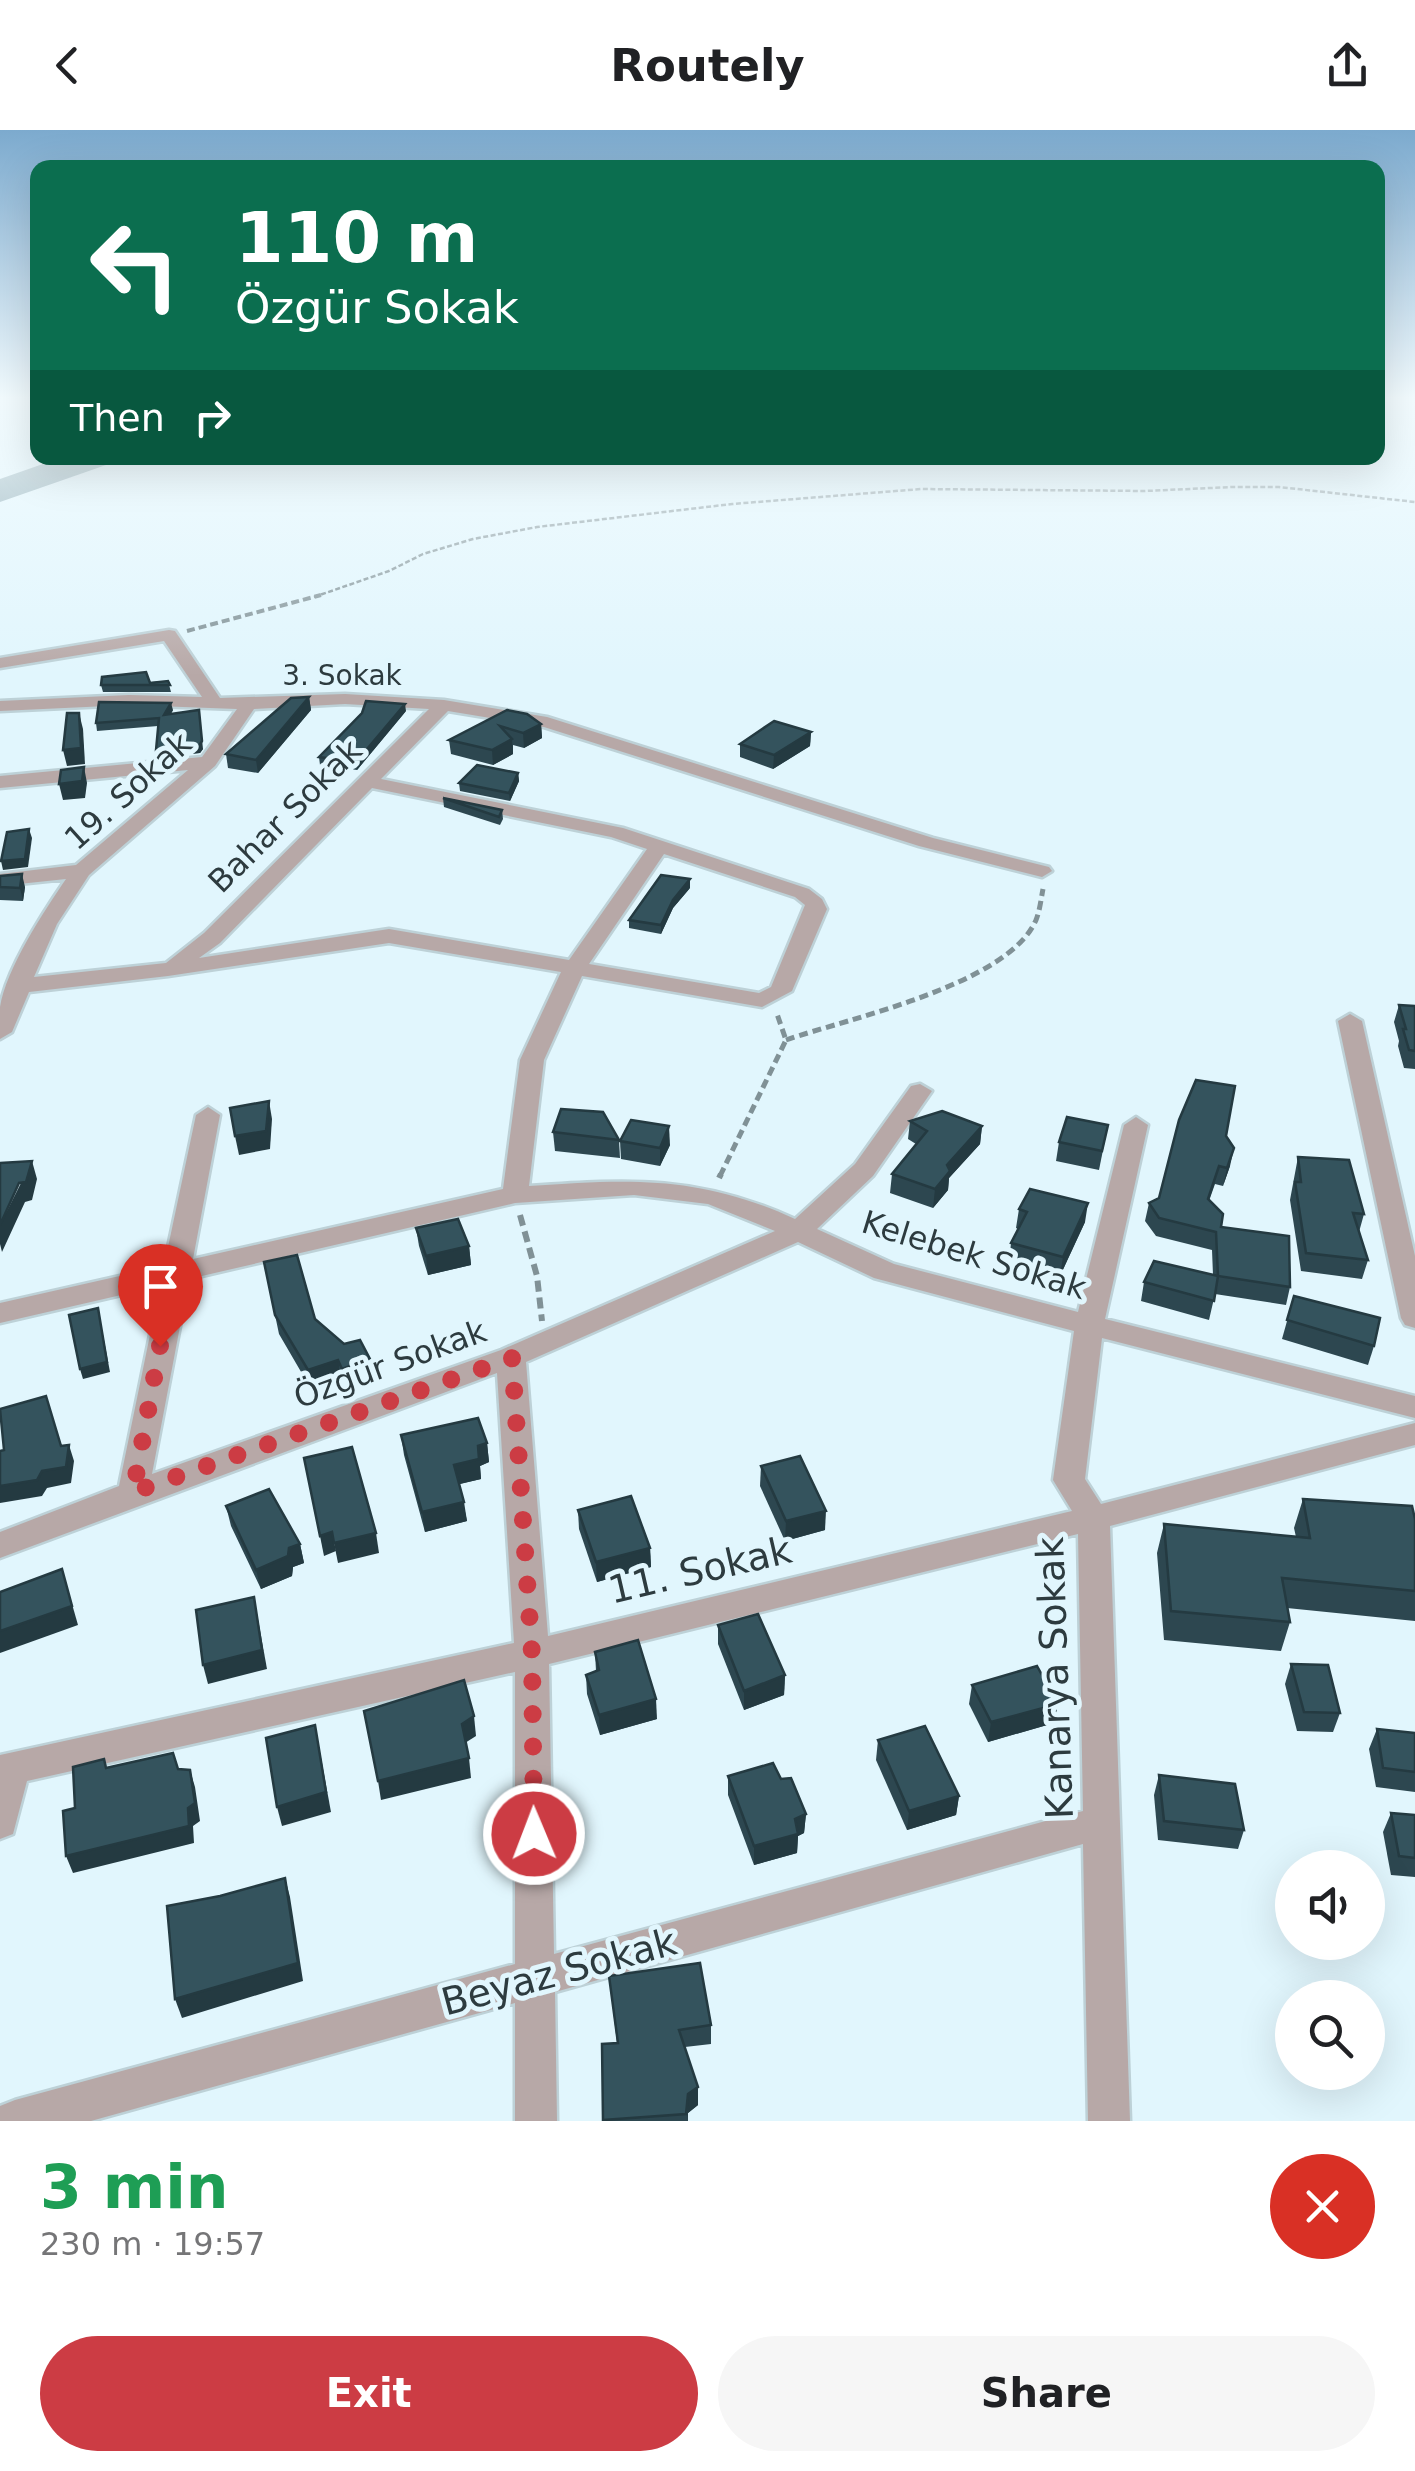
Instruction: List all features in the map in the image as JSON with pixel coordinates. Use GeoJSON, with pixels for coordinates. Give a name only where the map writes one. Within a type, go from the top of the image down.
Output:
{"type":"FeatureCollection","features":[{"type":"Feature","properties":{"kind":"street"},"geometry":{"type":"LineString","coordinates":[[0,663],[169,634],[214,701]]}},
{"type":"Feature","properties":{"kind":"street","name":"3. Sokak"},"geometry":{"type":"LineString","coordinates":[[0,706],[129,700],[249,704],[345,699],[444,704],[546,722],[926,842],[1042,871]]}},
{"type":"Feature","properties":{"kind":"street","name":"19. Sokak"},"geometry":{"type":"LineString","coordinates":[[0,1032],[10,995],[46,924],[82,871],[208,762],[249,704]]}},
{"type":"Feature","properties":{"kind":"street","name":"Bahar Sokak"},"geometry":{"type":"LineString","coordinates":[[168,969],[212,938],[444,704]]}},
{"type":"Feature","properties":{"kind":"street"},"geometry":{"type":"LineString","coordinates":[[0,782],[208,762]]}},
{"type":"Feature","properties":{"kind":"street"},"geometry":{"type":"LineString","coordinates":[[10,995],[389,936],[754,1000],[772,999],[781,991],[815,903],[802,893],[616,832],[370,782]]}},
{"type":"Feature","properties":{"kind":"street"},"geometry":{"type":"LineString","coordinates":[[515,1195],[532,1060],[574,968],[658,848]]}},
{"type":"Feature","properties":{"kind":"street"},"geometry":{"type":"LineString","coordinates":[[0,880],[82,871]]}},
{"type":"Feature","properties":{"kind":"street"},"geometry":{"type":"LineString","coordinates":[[1350,1020],[1415,1318]]}},
{"type":"Feature","properties":{"kind":"street","name":"Özgür Sokak"},"geometry":{"type":"LineString","coordinates":[[0,1545],[133,1492],[526,1351],[797,1232],[864,1170],[920,1091]]}},
{"type":"Feature","properties":{"kind":"street"},"geometry":{"type":"LineString","coordinates":[[133,1492],[208,1115]]}},
{"type":"Feature","properties":{"kind":"street","name":"Kanarya Sokak"},"geometry":{"type":"LineString","coordinates":[[1109,2121],[1094,1520],[1070,1480],[1088,1327],[1136,1125]]}},
{"type":"Feature","properties":{"kind":"street","name":"Kelebek Sokak"},"geometry":{"type":"LineString","coordinates":[[0,1312],[515,1195],[634,1188],[711,1196],[751,1209],[884,1271],[1088,1327],[1415,1407]]}},
{"type":"Feature","properties":{"kind":"street"},"geometry":{"type":"LineString","coordinates":[[526,1351],[536,2121]]}},
{"type":"Feature","properties":{"kind":"street","name":"11. Sokak"},"geometry":{"type":"LineString","coordinates":[[6,1769],[532,1654],[1094,1520],[1415,1434]]}},
{"type":"Feature","properties":{"kind":"street"},"geometry":{"type":"LineString","coordinates":[[0,1822],[6,1769]]}},
{"type":"Feature","properties":{"kind":"street","name":"Beyaz Sokak"},"geometry":{"type":"LineString","coordinates":[[15,2121],[1103,1822]]}},
{"type":"Feature","properties":{"kind":"path"},"geometry":{"type":"LineString","coordinates":[[169,634],[264,613],[473,540],[537,527],[732,504],[909,490]]}},
{"type":"Feature","properties":{"kind":"path"},"geometry":{"type":"LineString","coordinates":[[989,490],[1175,490]]}},
{"type":"Feature","properties":{"kind":"path"},"geometry":{"type":"LineString","coordinates":[[1305,490],[1415,502]]}},
{"type":"Feature","properties":{"kind":"path"},"geometry":{"type":"LineString","coordinates":[[711,1196],[786,1040],[832,1022],[935,994],[989,966],[1019,940],[1038,912],[1043,899],[1042,871]]}},
{"type":"Feature","properties":{"kind":"path"},"geometry":{"type":"LineString","coordinates":[[772,999],[786,1040]]}},
{"type":"Feature","properties":{"kind":"path"},"geometry":{"type":"LineString","coordinates":[[515,1195],[537,1276],[526,1351]]}},
{"type":"Feature","properties":{"kind":"water"},"geometry":{"type":"Polygon","coordinates":[[[0,490],[35,490],[0,502],[0,490]]]}},
{"type":"Feature","properties":{"kind":"building"},"geometry":{"type":"Polygon","coordinates":[[[146,672],[150,683],[168,681],[170,685],[101,685],[102,677],[146,672]]]}},
{"type":"Feature","properties":{"kind":"building"},"geometry":{"type":"Polygon","coordinates":[[[309,697],[256,760],[226,754],[291,698],[309,697]]]}},
{"type":"Feature","properties":{"kind":"building"},"geometry":{"type":"Polygon","coordinates":[[[366,701],[405,704],[356,762],[319,757],[362,713],[366,701]]]}},
{"type":"Feature","properties":{"kind":"building"},"geometry":{"type":"Polygon","coordinates":[[[99,702],[171,703],[164,715],[199,710],[202,741],[199,746],[156,750],[159,718],[96,723],[99,702]]]}},
{"type":"Feature","properties":{"kind":"building"},"geometry":{"type":"Polygon","coordinates":[[[507,710],[527,714],[541,724],[523,733],[500,726],[512,739],[492,750],[449,740],[507,710]]]}},
{"type":"Feature","properties":{"kind":"building"},"geometry":{"type":"Polygon","coordinates":[[[67,713],[79,713],[81,748],[63,750],[67,713]]]}},
{"type":"Feature","properties":{"kind":"building"},"geometry":{"type":"Polygon","coordinates":[[[774,721],[811,732],[774,755],[740,744],[774,721]]]}},
{"type":"Feature","properties":{"kind":"building"},"geometry":{"type":"Polygon","coordinates":[[[477,765],[518,773],[509,793],[459,783],[477,765]]]}},
{"type":"Feature","properties":{"kind":"building"},"geometry":{"type":"Polygon","coordinates":[[[84,767],[82,781],[59,784],[61,770],[84,767]]]}},
{"type":"Feature","properties":{"kind":"building"},"geometry":{"type":"Polygon","coordinates":[[[443,798],[502,810],[499,817],[443,798]]]}},
{"type":"Feature","properties":{"kind":"building"},"geometry":{"type":"Polygon","coordinates":[[[29,829],[25,859],[1,861],[7,832],[29,829]]]}},
{"type":"Feature","properties":{"kind":"building"},"geometry":{"type":"Polygon","coordinates":[[[22,874],[20,888],[0,887],[0,876],[22,874]]]}},
{"type":"Feature","properties":{"kind":"building"},"geometry":{"type":"Polygon","coordinates":[[[661,875],[690,879],[673,900],[661,925],[629,920],[661,875]]]}},
{"type":"Feature","properties":{"kind":"building"},"geometry":{"type":"Polygon","coordinates":[[[1399,1005],[1415,1006],[1415,1051],[1409,1050],[1399,1005]]]}},
{"type":"Feature","properties":{"kind":"building"},"geometry":{"type":"Polygon","coordinates":[[[1196,1080],[1235,1086],[1226,1136],[1234,1148],[1227,1168],[1219,1166],[1208,1199],[1223,1214],[1221,1227],[1289,1236],[1290,1287],[1218,1276],[1216,1232],[1159,1218],[1149,1203],[1159,1198],[1179,1120],[1196,1080]]]}},
{"type":"Feature","properties":{"kind":"building"},"geometry":{"type":"Polygon","coordinates":[[[269,1101],[266,1131],[235,1136],[230,1108],[269,1101]]]}},
{"type":"Feature","properties":{"kind":"building"},"geometry":{"type":"Polygon","coordinates":[[[561,1109],[603,1112],[619,1140],[553,1132],[561,1109]]]}},
{"type":"Feature","properties":{"kind":"building"},"geometry":{"type":"Polygon","coordinates":[[[942,1111],[982,1126],[947,1165],[950,1171],[935,1189],[892,1174],[927,1131],[910,1121],[942,1111]]]}},
{"type":"Feature","properties":{"kind":"building"},"geometry":{"type":"Polygon","coordinates":[[[1067,1117],[1108,1125],[1102,1151],[1059,1142],[1067,1117]]]}},
{"type":"Feature","properties":{"kind":"building"},"geometry":{"type":"Polygon","coordinates":[[[631,1120],[669,1126],[660,1148],[620,1141],[631,1120]]]}},
{"type":"Feature","properties":{"kind":"building"},"geometry":{"type":"Polygon","coordinates":[[[1298,1157],[1349,1160],[1364,1214],[1353,1213],[1368,1260],[1306,1253],[1295,1182],[1301,1182],[1298,1157]]]}},
{"type":"Feature","properties":{"kind":"building"},"geometry":{"type":"Polygon","coordinates":[[[32,1161],[26,1182],[19,1183],[0,1225],[0,1163],[32,1161]]]}},
{"type":"Feature","properties":{"kind":"building"},"geometry":{"type":"Polygon","coordinates":[[[1030,1189],[1088,1203],[1063,1257],[1011,1243],[1027,1212],[1019,1209],[1030,1189]]]}},
{"type":"Feature","properties":{"kind":"building"},"geometry":{"type":"Polygon","coordinates":[[[458,1219],[469,1246],[426,1256],[416,1228],[458,1219]]]}},
{"type":"Feature","properties":{"kind":"building"},"geometry":{"type":"Polygon","coordinates":[[[297,1255],[315,1319],[344,1344],[360,1340],[370,1359],[342,1369],[338,1360],[308,1370],[275,1315],[264,1262],[297,1255]]]}},
{"type":"Feature","properties":{"kind":"building"},"geometry":{"type":"Polygon","coordinates":[[[1154,1261],[1218,1276],[1214,1301],[1144,1282],[1154,1261]]]}},
{"type":"Feature","properties":{"kind":"building"},"geometry":{"type":"Polygon","coordinates":[[[1294,1296],[1380,1318],[1374,1346],[1287,1320],[1294,1296]]]}},
{"type":"Feature","properties":{"kind":"building"},"geometry":{"type":"Polygon","coordinates":[[[98,1308],[107,1362],[80,1369],[69,1315],[98,1308]]]}},
{"type":"Feature","properties":{"kind":"building"},"geometry":{"type":"Polygon","coordinates":[[[46,1396],[61,1446],[69,1445],[66,1467],[42,1471],[37,1480],[0,1486],[0,1451],[4,1450],[0,1409],[46,1396]]]}},
{"type":"Feature","properties":{"kind":"building"},"geometry":{"type":"Polygon","coordinates":[[[478,1418],[487,1443],[478,1446],[479,1459],[454,1465],[464,1502],[422,1512],[401,1435],[478,1418]]]}},
{"type":"Feature","properties":{"kind":"building"},"geometry":{"type":"Polygon","coordinates":[[[352,1447],[376,1533],[334,1543],[332,1532],[320,1536],[304,1458],[352,1447]]]}},
{"type":"Feature","properties":{"kind":"building"},"geometry":{"type":"Polygon","coordinates":[[[800,1456],[826,1511],[786,1521],[761,1466],[800,1456]]]}},
{"type":"Feature","properties":{"kind":"building"},"geometry":{"type":"Polygon","coordinates":[[[269,1489],[300,1544],[289,1548],[288,1556],[256,1570],[226,1506],[269,1489]]]}},
{"type":"Feature","properties":{"kind":"building"},"geometry":{"type":"Polygon","coordinates":[[[631,1496],[650,1548],[596,1562],[578,1510],[631,1496]]]}},
{"type":"Feature","properties":{"kind":"building"},"geometry":{"type":"Polygon","coordinates":[[[1303,1499],[1412,1506],[1415,1591],[1282,1578],[1290,1622],[1171,1611],[1164,1524],[1310,1538],[1303,1499]]]}},
{"type":"Feature","properties":{"kind":"building"},"geometry":{"type":"Polygon","coordinates":[[[62,1569],[72,1606],[0,1631],[0,1592],[62,1569]]]}},
{"type":"Feature","properties":{"kind":"building"},"geometry":{"type":"Polygon","coordinates":[[[254,1597],[262,1650],[203,1665],[196,1610],[254,1597]]]}},
{"type":"Feature","properties":{"kind":"building"},"geometry":{"type":"Polygon","coordinates":[[[758,1614],[785,1675],[744,1691],[718,1625],[758,1614]]]}},
{"type":"Feature","properties":{"kind":"building"},"geometry":{"type":"Polygon","coordinates":[[[638,1640],[656,1699],[599,1715],[586,1675],[599,1670],[595,1652],[638,1640]]]}},
{"type":"Feature","properties":{"kind":"building"},"geometry":{"type":"Polygon","coordinates":[[[1291,1664],[1328,1665],[1340,1713],[1304,1712],[1291,1664]]]}},
{"type":"Feature","properties":{"kind":"building"},"geometry":{"type":"Polygon","coordinates":[[[1037,1666],[1058,1704],[991,1722],[972,1685],[1037,1666]]]}},
{"type":"Feature","properties":{"kind":"building"},"geometry":{"type":"Polygon","coordinates":[[[464,1680],[474,1716],[462,1724],[469,1758],[378,1781],[364,1711],[464,1680]]]}},
{"type":"Feature","properties":{"kind":"building"},"geometry":{"type":"Polygon","coordinates":[[[315,1725],[326,1792],[277,1807],[266,1738],[315,1725]]]}},
{"type":"Feature","properties":{"kind":"building"},"geometry":{"type":"Polygon","coordinates":[[[925,1726],[959,1796],[909,1811],[878,1740],[925,1726]]]}},
{"type":"Feature","properties":{"kind":"building"},"geometry":{"type":"Polygon","coordinates":[[[1377,1729],[1415,1733],[1415,1772],[1383,1768],[1377,1729]]]}},
{"type":"Feature","properties":{"kind":"building"},"geometry":{"type":"Polygon","coordinates":[[[173,1753],[178,1769],[190,1770],[195,1803],[188,1808],[189,1826],[66,1856],[63,1811],[75,1808],[73,1767],[104,1759],[106,1768],[173,1753]]]}},
{"type":"Feature","properties":{"kind":"building"},"geometry":{"type":"Polygon","coordinates":[[[773,1763],[781,1779],[791,1778],[806,1814],[795,1819],[798,1834],[754,1846],[728,1776],[773,1763]]]}},
{"type":"Feature","properties":{"kind":"building"},"geometry":{"type":"Polygon","coordinates":[[[1159,1775],[1235,1784],[1244,1830],[1164,1821],[1159,1775]]]}},
{"type":"Feature","properties":{"kind":"building"},"geometry":{"type":"Polygon","coordinates":[[[1391,1813],[1415,1815],[1415,1858],[1399,1856],[1391,1813]]]}},
{"type":"Feature","properties":{"kind":"building"},"geometry":{"type":"Polygon","coordinates":[[[285,1878],[298,1963],[175,1999],[167,1906],[285,1878]]]}},
{"type":"Feature","properties":{"kind":"building"},"geometry":{"type":"Polygon","coordinates":[[[700,1963],[711,2025],[679,2030],[698,2087],[688,2094],[686,2114],[603,2120],[602,2044],[618,2043],[609,1976],[700,1963]]]}},
{"type":"Feature","properties":{"kind":"route"},"geometry":{"type":"LineString","coordinates":[[160,1346],[133,1492],[512,1358],[532,1654],[534,1834]]}}]}
